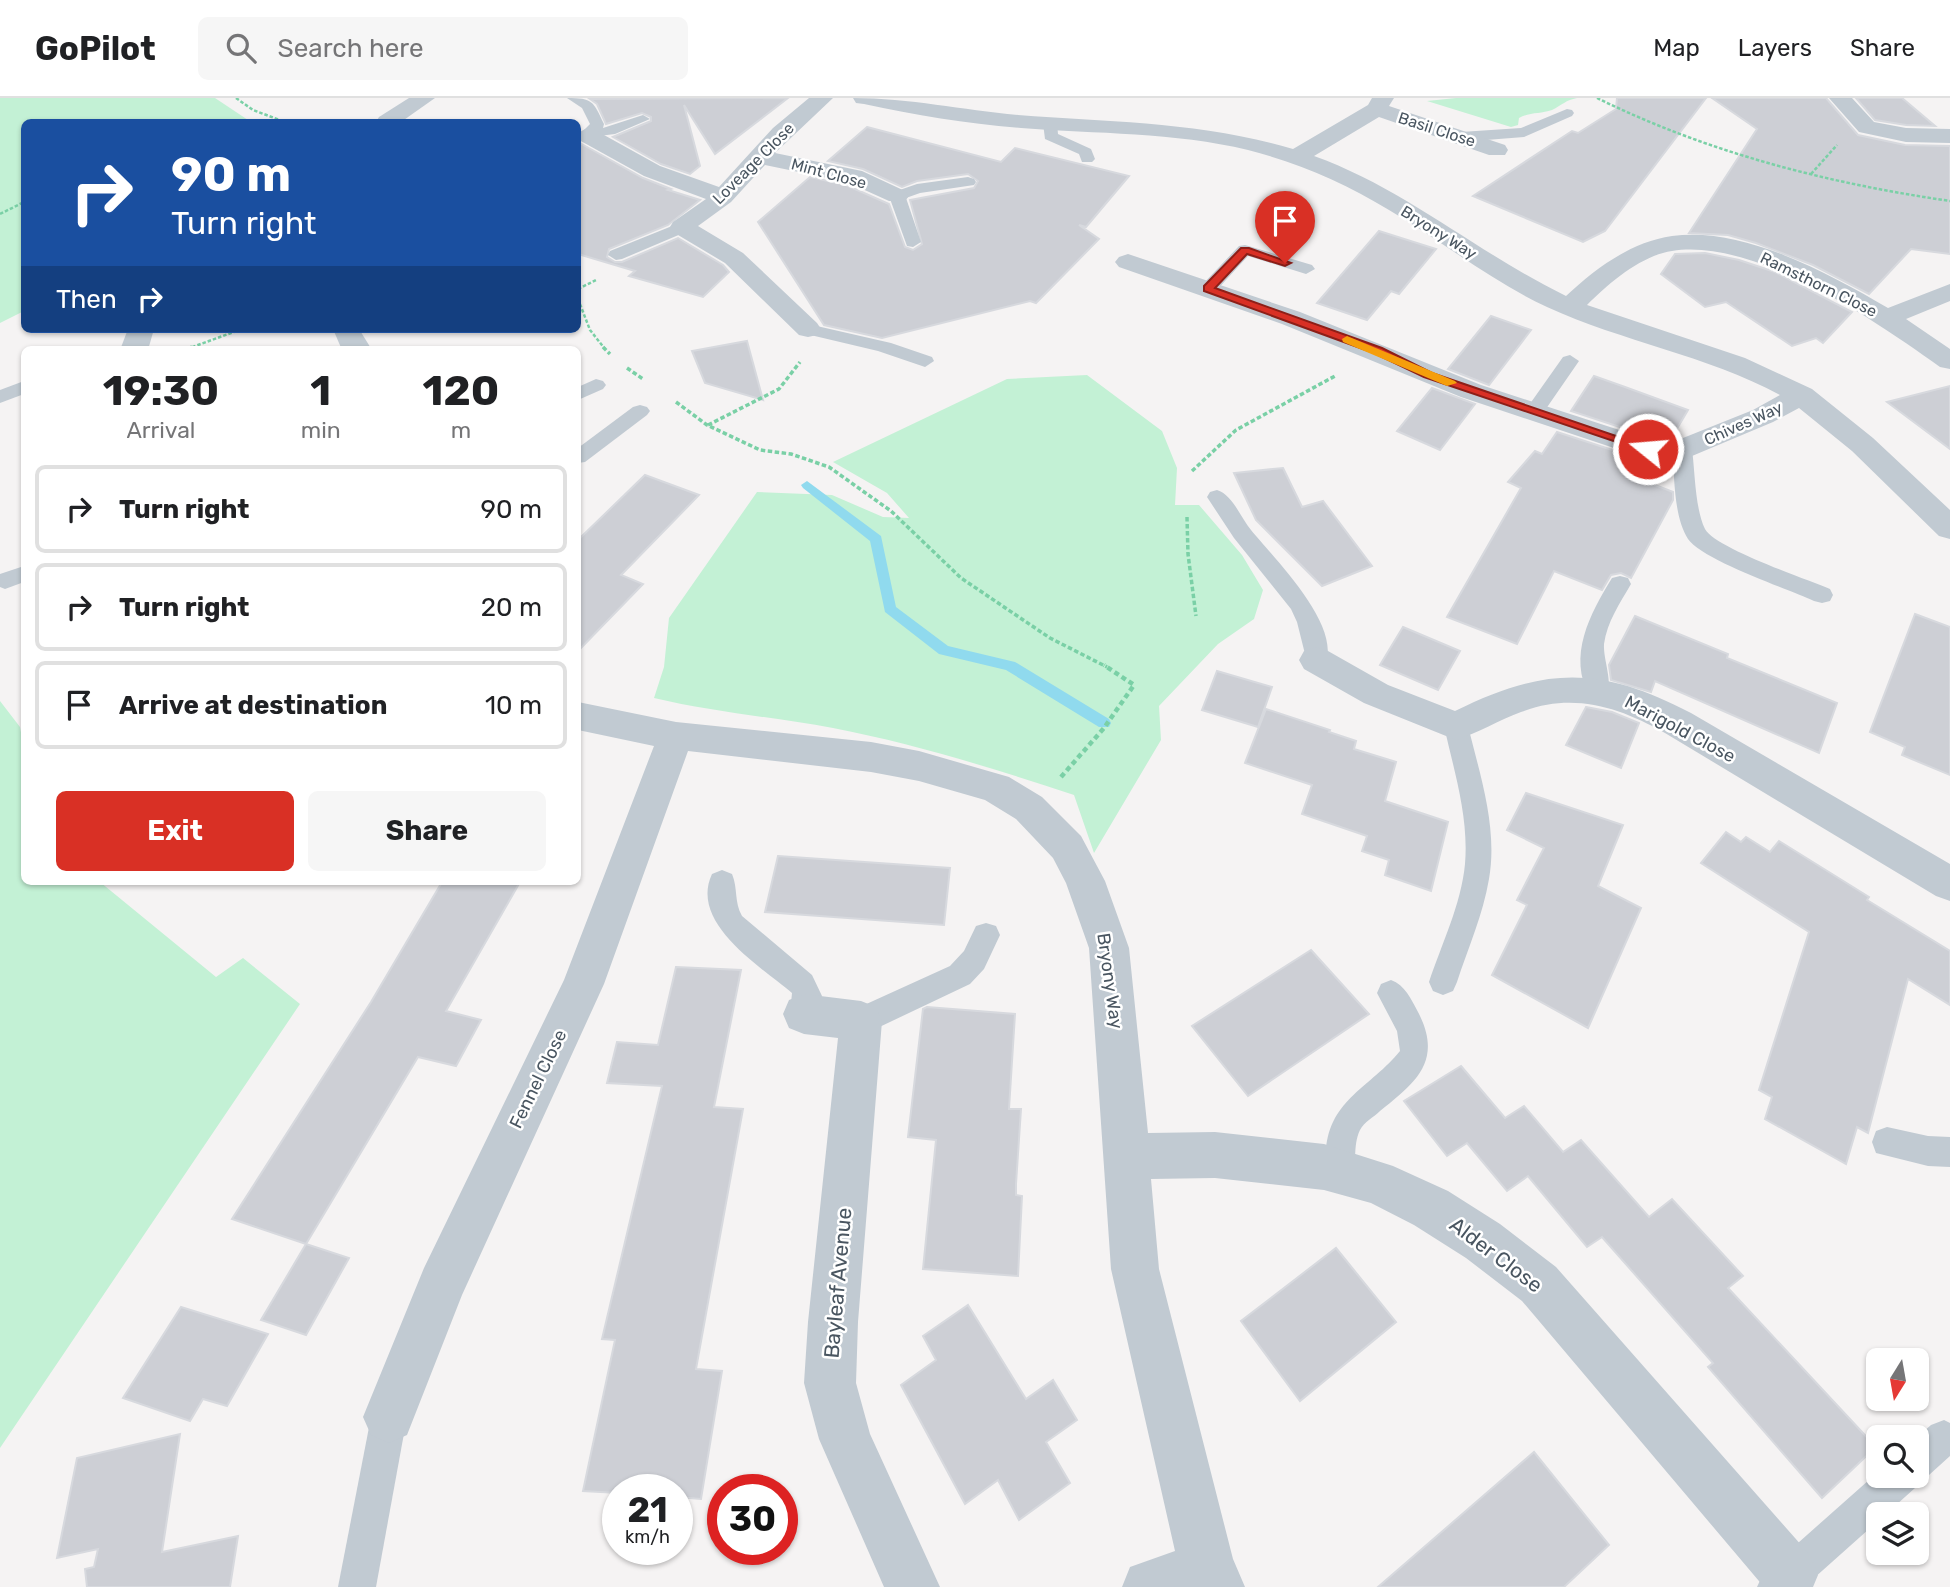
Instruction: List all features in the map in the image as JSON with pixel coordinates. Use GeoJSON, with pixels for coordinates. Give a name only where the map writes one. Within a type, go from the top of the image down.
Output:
{"type":"FeatureCollection","features":[{"type":"Feature","properties":{"kind":"street"},"geometry":{"type":"LineString","coordinates":[[392,119],[424,98]]}},
{"type":"Feature","properties":{"kind":"street","name":"Loveage Close"},"geometry":{"type":"LineString","coordinates":[[682,227],[723,197],[781,133],[822,98]]}},
{"type":"Feature","properties":{"kind":"street","name":"Bryony Way"},"geometry":{"type":"LineString","coordinates":[[864,98],[975,117],[1186,132],[1236,141],[1296,157],[1357,182],[1530,288],[1570,307],[1608,323],[1727,361],[1802,395],[1875,455],[1950,528]]}},
{"type":"Feature","properties":{"kind":"street"},"geometry":{"type":"LineString","coordinates":[[1840,98],[1867,127],[1906,135],[1950,136]]}},
{"type":"Feature","properties":{"kind":"street","name":"Basil Close"},"geometry":{"type":"LineString","coordinates":[[1296,157],[1380,104],[1461,138],[1497,149]]}},
{"type":"Feature","properties":{"kind":"street"},"geometry":{"type":"LineString","coordinates":[[582,135],[652,171],[723,197]]}},
{"type":"Feature","properties":{"kind":"street","name":"Mint Close"},"geometry":{"type":"LineString","coordinates":[[760,157],[854,176],[897,196]]}},
{"type":"Feature","properties":{"kind":"street"},"geometry":{"type":"LineString","coordinates":[[682,227],[734,258],[808,329]]}},
{"type":"Feature","properties":{"kind":"street","name":"Ramsthorn Close"},"geometry":{"type":"LineString","coordinates":[[1570,307],[1587,290],[1633,258],[1660,246],[1685,242],[1733,248],[1766,256],[1886,318],[1950,361]]}},
{"type":"Feature","properties":{"kind":"street","name":"Chives Way"},"geometry":{"type":"LineString","coordinates":[[1128,262],[1378,351],[1428,375],[1648,449],[1682,449],[1763,416],[1802,395]]}},
{"type":"Feature","properties":{"kind":"street"},"geometry":{"type":"LineString","coordinates":[[1886,318],[1950,292]]}},
{"type":"Feature","properties":{"kind":"street"},"geometry":{"type":"LineString","coordinates":[[1316,660],[1376,694],[1456,726]]}},
{"type":"Feature","properties":{"kind":"street","name":"Marigold Close"},"geometry":{"type":"LineString","coordinates":[[1456,726],[1498,704],[1562,688],[1598,691],[1629,700],[1679,725],[1950,884]]}},
{"type":"Feature","properties":{"kind":"street","name":"Bryony Way"},"geometry":{"type":"LineString","coordinates":[[581,717],[676,736],[871,757],[919,766],[996,789],[1029,808],[1067,847],[1086,881],[1105,936],[1118,1039],[1135,1269],[1212,1577]]}},
{"type":"Feature","properties":{"kind":"street","name":"Fennel Close"},"geometry":{"type":"LineString","coordinates":[[389,1417],[441,1285],[583,984],[676,736]]}},
{"type":"Feature","properties":{"kind":"street"},"geometry":{"type":"LineString","coordinates":[[804,1014],[862,1021]]}},
{"type":"Feature","properties":{"kind":"street","name":"Bayleaf Avenue"},"geometry":{"type":"LineString","coordinates":[[862,1021],[833,1322],[830,1383],[845,1439],[912,1587]]}},
{"type":"Feature","properties":{"kind":"street","name":"Alder Close"},"geometry":{"type":"LineString","coordinates":[[1127,1156],[1215,1155],[1324,1167],[1377,1182],[1431,1208],[1483,1241],[1539,1284],[1783,1581]]}},
{"type":"Feature","properties":{"kind":"street"},"geometry":{"type":"LineString","coordinates":[[1150,1587],[1212,1577]]}},
{"type":"Feature","properties":{"kind":"lane"},"geometry":{"type":"LineString","coordinates":[[574,98],[588,105],[597,124],[594,131],[582,135]]}},
{"type":"Feature","properties":{"kind":"lane"},"geometry":{"type":"LineString","coordinates":[[1461,138],[1524,132],[1567,113]]}},
{"type":"Feature","properties":{"kind":"lane"},"geometry":{"type":"LineString","coordinates":[[582,135],[610,131],[642,118]]}},
{"type":"Feature","properties":{"kind":"lane"},"geometry":{"type":"LineString","coordinates":[[1049,123],[1050,136],[1081,148],[1086,152],[1087,159]]}},
{"type":"Feature","properties":{"kind":"lane"},"geometry":{"type":"LineString","coordinates":[[913,242],[897,196],[917,189],[968,182]]}},
{"type":"Feature","properties":{"kind":"lane"},"geometry":{"type":"LineString","coordinates":[[616,255],[682,227]]}},
{"type":"Feature","properties":{"kind":"lane"},"geometry":{"type":"LineString","coordinates":[[1208,289],[1245,250],[1306,269]]}},
{"type":"Feature","properties":{"kind":"lane"},"geometry":{"type":"LineString","coordinates":[[808,329],[884,347],[925,362]]}},
{"type":"Feature","properties":{"kind":"lane"},"geometry":{"type":"LineString","coordinates":[[1534,412],[1570,361]]}},
{"type":"Feature","properties":{"kind":"lane"},"geometry":{"type":"LineString","coordinates":[[581,392],[596,385]]}},
{"type":"Feature","properties":{"kind":"lane"},"geometry":{"type":"LineString","coordinates":[[0,397],[21,388]]}},
{"type":"Feature","properties":{"kind":"lane"},"geometry":{"type":"LineString","coordinates":[[581,455],[640,411]]}},
{"type":"Feature","properties":{"kind":"lane"},"geometry":{"type":"LineString","coordinates":[[1682,449],[1691,521],[1698,537],[1726,555],[1822,595]]}},
{"type":"Feature","properties":{"kind":"lane"},"geometry":{"type":"LineString","coordinates":[[1217,497],[1244,536],[1295,594],[1309,619],[1315,639],[1316,660]]}},
{"type":"Feature","properties":{"kind":"lane"},"geometry":{"type":"LineString","coordinates":[[1598,691],[1592,666],[1592,636],[1620,584]]}},
{"type":"Feature","properties":{"kind":"lane"},"geometry":{"type":"LineString","coordinates":[[1443,982],[1478,864],[1473,809],[1456,726]]}},
{"type":"Feature","properties":{"kind":"lane"},"geometry":{"type":"LineString","coordinates":[[722,882],[722,907],[732,925],[802,984],[808,996],[804,1014]]}},
{"type":"Feature","properties":{"kind":"lane"},"geometry":{"type":"LineString","coordinates":[[862,1021],[918,995],[946,986],[962,975],[979,955],[986,935]]}},
{"type":"Feature","properties":{"kind":"lane"},"geometry":{"type":"LineString","coordinates":[[1340,1172],[1343,1132],[1350,1118],[1409,1065],[1416,1049],[1416,1036],[1391,993]]}},
{"type":"Feature","properties":{"kind":"lane"},"geometry":{"type":"LineString","coordinates":[[1887,1142],[1928,1151],[1950,1152]]}},
{"type":"Feature","properties":{"kind":"lane"},"geometry":{"type":"LineString","coordinates":[[356,1587],[389,1417]]}},
{"type":"Feature","properties":{"kind":"lane"},"geometry":{"type":"LineString","coordinates":[[1929,1451],[1944,1438]]}},
{"type":"Feature","properties":{"kind":"lane"},"geometry":{"type":"LineString","coordinates":[[1783,1581],[1887,1488]]}},
{"type":"Feature","properties":{"kind":"path"},"geometry":{"type":"LineString","coordinates":[[236,98],[253,110],[277,119]]}},
{"type":"Feature","properties":{"kind":"path"},"geometry":{"type":"LineString","coordinates":[[1597,98],[1637,119],[1751,158],[1866,187],[1950,201]]}},
{"type":"Feature","properties":{"kind":"path"},"geometry":{"type":"LineString","coordinates":[[0,214],[21,204]]}},
{"type":"Feature","properties":{"kind":"path"},"geometry":{"type":"LineString","coordinates":[[581,303],[585,308],[587,324],[596,340],[613,357]]}},
{"type":"Feature","properties":{"kind":"path"},"geometry":{"type":"LineString","coordinates":[[707,425],[779,389],[794,372],[806,350],[808,329]]}},
{"type":"Feature","properties":{"kind":"path"},"geometry":{"type":"LineString","coordinates":[[195,346],[231,333]]}},
{"type":"Feature","properties":{"kind":"path"},"geometry":{"type":"LineString","coordinates":[[1188,480],[1191,471],[1236,430],[1378,351]]}},
{"type":"Feature","properties":{"kind":"path"},"geometry":{"type":"LineString","coordinates":[[621,363],[651,384]]}},
{"type":"Feature","properties":{"kind":"path"},"geometry":{"type":"LineString","coordinates":[[672,399],[707,425],[760,450],[791,454],[829,467],[891,512],[961,578],[1050,638],[1093,658],[1134,685],[1075,763],[1029,808]]}},
{"type":"Feature","properties":{"kind":"path"},"geometry":{"type":"LineString","coordinates":[[1186,508],[1188,554],[1196,616]]}},
{"type":"Feature","properties":{"kind":"green space"},"geometry":{"type":"Polygon","coordinates":[[[0,98],[215,98],[246,119],[21,119],[21,312],[0,323],[0,98]]]}},
{"type":"Feature","properties":{"kind":"green space"},"geometry":{"type":"Polygon","coordinates":[[[1456,98],[1577,98],[1552,110],[1523,116],[1519,118],[1518,125],[1511,127],[1427,101],[1456,98]]]}},
{"type":"Feature","properties":{"kind":"green space"},"geometry":{"type":"Polygon","coordinates":[[[1087,375],[1162,431],[1177,468],[1175,505],[1199,505],[1242,555],[1263,590],[1254,619],[1218,644],[1159,706],[1161,740],[1094,853],[1074,795],[955,758],[864,734],[654,698],[664,667],[669,618],[757,492],[832,495],[883,517],[909,518],[887,493],[833,462],[1007,379],[1087,375]]]}},
{"type":"Feature","properties":{"kind":"green space"},"geometry":{"type":"Polygon","coordinates":[[[0,701],[20,727],[21,732],[21,885],[104,885],[216,977],[243,958],[300,1004],[0,1448],[0,701]]]}},
{"type":"Feature","properties":{"kind":"building"},"geometry":{"type":"Polygon","coordinates":[[[788,98],[715,154],[684,105],[700,166],[690,174],[661,164],[613,137],[651,121],[651,117],[642,113],[606,124],[597,104],[590,99],[788,98]]]}},
{"type":"Feature","properties":{"kind":"building"},"geometry":{"type":"Polygon","coordinates":[[[1617,98],[1706,98],[1605,231],[1583,242],[1473,196],[1572,131],[1578,133],[1616,109],[1617,98]]]}},
{"type":"Feature","properties":{"kind":"building"},"geometry":{"type":"Polygon","coordinates":[[[1712,98],[1826,98],[1858,135],[1905,145],[1950,146],[1950,254],[1911,249],[1869,294],[1813,265],[1756,243],[1728,235],[1689,233],[1757,129],[1712,98]]]}},
{"type":"Feature","properties":{"kind":"building"},"geometry":{"type":"Polygon","coordinates":[[[1856,98],[1902,98],[1935,126],[1875,120],[1856,98]]]}},
{"type":"Feature","properties":{"kind":"building"},"geometry":{"type":"Polygon","coordinates":[[[867,127],[1001,162],[1015,148],[1129,176],[1086,227],[1079,225],[1099,239],[1036,303],[1030,301],[882,338],[824,325],[758,222],[810,177],[846,185],[889,204],[905,247],[913,250],[922,244],[910,200],[974,188],[978,181],[968,174],[917,181],[902,187],[863,169],[828,161],[867,127]]]}},
{"type":"Feature","properties":{"kind":"building"},"geometry":{"type":"Polygon","coordinates":[[[581,144],[643,178],[671,189],[668,190],[700,200],[668,225],[609,249],[607,257],[615,262],[622,262],[678,238],[723,265],[729,272],[703,297],[629,276],[635,271],[581,255],[581,144]]]}},
{"type":"Feature","properties":{"kind":"building"},"geometry":{"type":"Polygon","coordinates":[[[1379,231],[1436,249],[1399,294],[1391,291],[1367,320],[1317,303],[1379,231]]]}},
{"type":"Feature","properties":{"kind":"building"},"geometry":{"type":"Polygon","coordinates":[[[1705,253],[1739,260],[1775,272],[1852,312],[1823,343],[1816,338],[1792,346],[1726,302],[1705,307],[1661,274],[1675,254],[1705,253]]]}},
{"type":"Feature","properties":{"kind":"building"},"geometry":{"type":"Polygon","coordinates":[[[1491,316],[1531,330],[1489,385],[1448,369],[1491,316]]]}},
{"type":"Feature","properties":{"kind":"building"},"geometry":{"type":"Polygon","coordinates":[[[747,341],[763,400],[705,383],[692,351],[747,341]]]}},
{"type":"Feature","properties":{"kind":"building"},"geometry":{"type":"Polygon","coordinates":[[[1594,376],[1688,410],[1672,437],[1650,437],[1571,411],[1594,376]]]}},
{"type":"Feature","properties":{"kind":"building"},"geometry":{"type":"Polygon","coordinates":[[[1950,386],[1950,449],[1887,402],[1950,386]]]}},
{"type":"Feature","properties":{"kind":"building"},"geometry":{"type":"Polygon","coordinates":[[[1432,388],[1475,404],[1440,450],[1397,431],[1432,388]]]}},
{"type":"Feature","properties":{"kind":"building"},"geometry":{"type":"Polygon","coordinates":[[[1557,432],[1637,458],[1658,461],[1645,481],[1673,492],[1673,500],[1631,578],[1621,573],[1611,575],[1602,590],[1554,571],[1517,644],[1447,617],[1521,488],[1508,482],[1535,451],[1542,454],[1557,432]]]}},
{"type":"Feature","properties":{"kind":"building"},"geometry":{"type":"Polygon","coordinates":[[[1283,468],[1302,507],[1323,501],[1372,566],[1322,586],[1256,520],[1234,473],[1283,468]]]}},
{"type":"Feature","properties":{"kind":"building"},"geometry":{"type":"Polygon","coordinates":[[[645,475],[699,495],[621,575],[643,584],[581,648],[581,537],[645,475]]]}},
{"type":"Feature","properties":{"kind":"building"},"geometry":{"type":"Polygon","coordinates":[[[1915,614],[1950,627],[1950,775],[1902,755],[1905,747],[1870,732],[1915,614]]]}},
{"type":"Feature","properties":{"kind":"building"},"geometry":{"type":"Polygon","coordinates":[[[1635,616],[1728,654],[1727,658],[1837,703],[1819,753],[1655,681],[1651,692],[1611,680],[1609,665],[1635,616]]]}},
{"type":"Feature","properties":{"kind":"building"},"geometry":{"type":"Polygon","coordinates":[[[1403,627],[1460,651],[1438,690],[1380,665],[1403,627]]]}},
{"type":"Feature","properties":{"kind":"building"},"geometry":{"type":"Polygon","coordinates":[[[1217,671],[1272,687],[1258,727],[1202,710],[1217,671]]]}},
{"type":"Feature","properties":{"kind":"building"},"geometry":{"type":"Polygon","coordinates":[[[1586,707],[1612,712],[1639,723],[1621,768],[1566,745],[1586,707]]]}},
{"type":"Feature","properties":{"kind":"building"},"geometry":{"type":"Polygon","coordinates":[[[1266,709],[1330,730],[1329,732],[1356,741],[1354,749],[1396,762],[1385,801],[1448,822],[1431,891],[1385,875],[1389,860],[1362,851],[1367,836],[1302,814],[1312,785],[1245,763],[1266,709]]]}},
{"type":"Feature","properties":{"kind":"building"},"geometry":{"type":"Polygon","coordinates":[[[1526,793],[1623,825],[1598,886],[1641,908],[1588,1028],[1492,975],[1527,905],[1517,900],[1544,848],[1507,830],[1526,793]]]}},
{"type":"Feature","properties":{"kind":"building"},"geometry":{"type":"Polygon","coordinates":[[[1726,832],[1741,842],[1746,837],[1770,852],[1779,841],[1950,951],[1950,1005],[1908,979],[1868,1133],[1857,1127],[1846,1164],[1765,1119],[1772,1097],[1759,1090],[1809,932],[1701,863],[1726,832]]]}},
{"type":"Feature","properties":{"kind":"building"},"geometry":{"type":"Polygon","coordinates":[[[778,856],[950,868],[944,925],[765,912],[778,856]]]}},
{"type":"Feature","properties":{"kind":"building"},"geometry":{"type":"Polygon","coordinates":[[[440,885],[518,885],[446,1011],[481,1020],[456,1066],[418,1057],[306,1244],[232,1219],[371,1002],[440,885]]]}},
{"type":"Feature","properties":{"kind":"building"},"geometry":{"type":"Polygon","coordinates":[[[1311,950],[1369,1014],[1248,1096],[1192,1026],[1311,950]]]}},
{"type":"Feature","properties":{"kind":"building"},"geometry":{"type":"Polygon","coordinates":[[[676,967],[741,970],[714,1107],[743,1109],[696,1369],[722,1371],[701,1499],[693,1498],[693,1474],[602,1474],[602,1492],[583,1491],[615,1340],[602,1339],[662,1086],[607,1083],[617,1042],[658,1045],[676,967]]]}},
{"type":"Feature","properties":{"kind":"building"},"geometry":{"type":"Polygon","coordinates":[[[927,1007],[1015,1014],[1009,1109],[1021,1109],[1016,1184],[1016,1195],[1022,1196],[1018,1276],[923,1269],[936,1140],[908,1137],[923,1009],[927,1007]]]}},
{"type":"Feature","properties":{"kind":"building"},"geometry":{"type":"Polygon","coordinates":[[[1461,1066],[1505,1118],[1524,1106],[1563,1152],[1581,1140],[1649,1217],[1672,1199],[1743,1276],[1728,1288],[1866,1436],[1866,1456],[1822,1498],[1708,1367],[1713,1363],[1602,1237],[1587,1247],[1528,1176],[1507,1191],[1467,1143],[1447,1156],[1404,1101],[1461,1066]]]}},
{"type":"Feature","properties":{"kind":"building"},"geometry":{"type":"Polygon","coordinates":[[[306,1244],[349,1258],[306,1335],[261,1320],[306,1244]]]}},
{"type":"Feature","properties":{"kind":"building"},"geometry":{"type":"Polygon","coordinates":[[[1336,1248],[1396,1322],[1300,1401],[1241,1321],[1336,1248]]]}},
{"type":"Feature","properties":{"kind":"building"},"geometry":{"type":"Polygon","coordinates":[[[968,1305],[1026,1399],[1053,1380],[1077,1420],[1046,1442],[1070,1483],[1019,1520],[998,1480],[965,1504],[901,1385],[936,1360],[923,1336],[968,1305]]]}},
{"type":"Feature","properties":{"kind":"building"},"geometry":{"type":"Polygon","coordinates":[[[181,1307],[268,1334],[227,1406],[203,1399],[190,1421],[123,1398],[181,1307]]]}},
{"type":"Feature","properties":{"kind":"building"},"geometry":{"type":"Polygon","coordinates":[[[180,1434],[162,1552],[238,1536],[230,1587],[87,1587],[85,1569],[94,1567],[98,1549],[57,1558],[77,1458],[180,1434]]]}},
{"type":"Feature","properties":{"kind":"building"},"geometry":{"type":"Polygon","coordinates":[[[1534,1452],[1609,1545],[1564,1587],[1378,1587],[1534,1452]]]}},
{"type":"Feature","properties":{"kind":"waterway"},"geometry":{"type":"LineString","coordinates":[[807,485],[876,539],[890,609],[944,650],[1010,666],[1104,723]]}},
{"type":"Feature","properties":{"kind":"slow traffic"},"geometry":{"type":"LineString","coordinates":[[1347,339],[1451,383]]}},
{"type":"Feature","properties":{"kind":"route"},"geometry":{"type":"LineString","coordinates":[[1285,263],[1245,250],[1208,289],[1378,351],[1428,375],[1471,391],[1648,449]]}}]}
